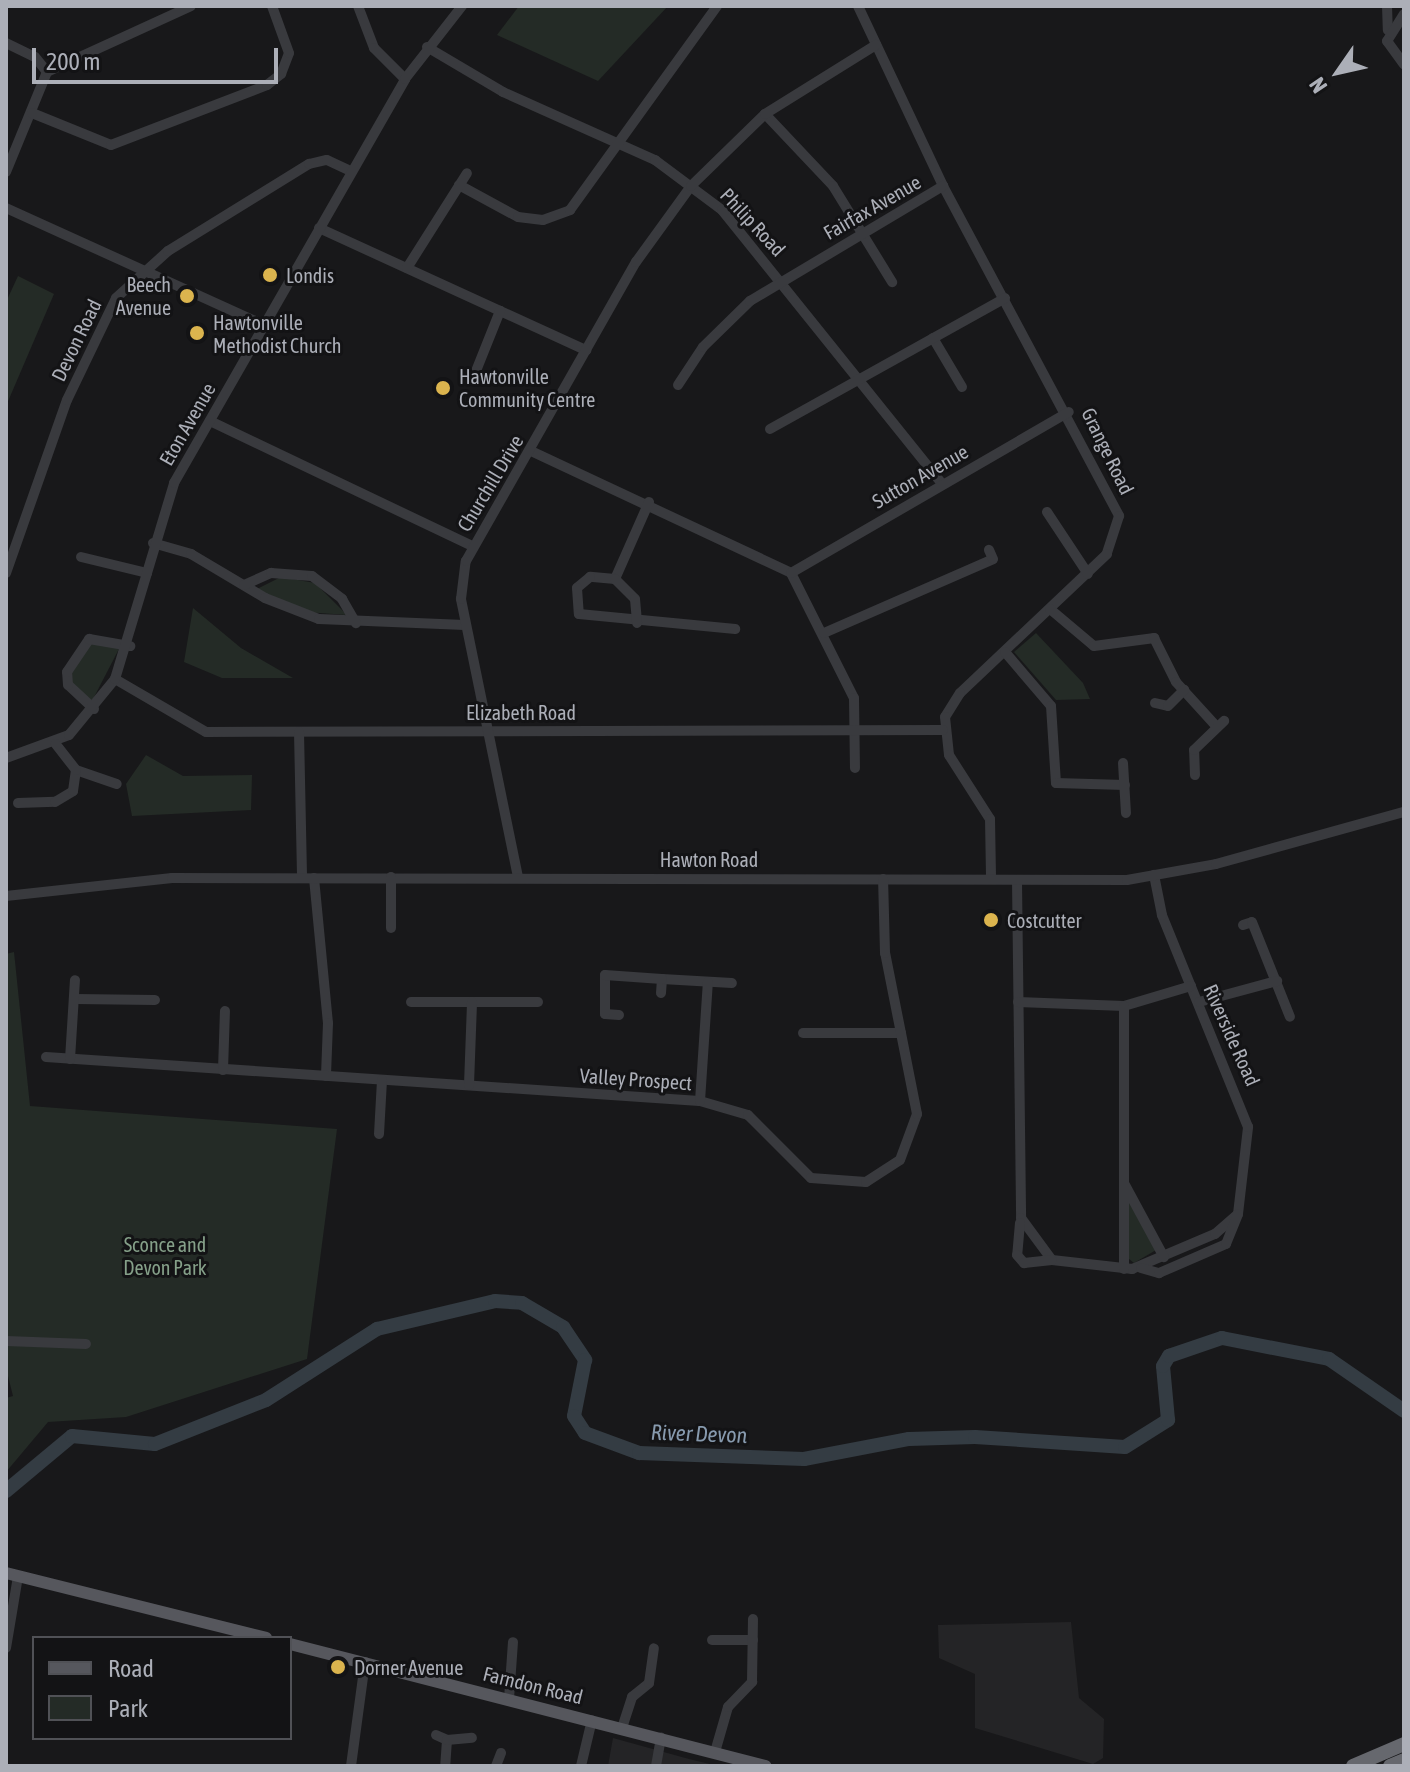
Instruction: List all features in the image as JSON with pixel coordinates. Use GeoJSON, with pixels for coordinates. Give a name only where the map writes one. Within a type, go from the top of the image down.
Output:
{"type":"FeatureCollection","features":[{"type":"Feature","properties":{"kind":"highway"},"geometry":{"type":"LineString","coordinates":[[1353,1766],[1404,1744]]}},
{"type":"Feature","properties":{"kind":"highway"},"geometry":{"type":"LineString","coordinates":[[1390,1766],[1404,1760]]}},
{"type":"Feature","properties":{"kind":"main road"},"geometry":{"type":"LineString","coordinates":[[12,1575],[258,1636]]}},
{"type":"Feature","properties":{"kind":"main road","name":"Farndon Road"},"geometry":{"type":"LineString","coordinates":[[292,1644],[762,1765]]}},
{"type":"Feature","properties":{"kind":"street"},"geometry":{"type":"LineString","coordinates":[[32,113],[111,145],[267,85],[281,74],[289,53],[272,6]]}},
{"type":"Feature","properties":{"kind":"street"},"geometry":{"type":"LineString","coordinates":[[358,6],[374,48],[405,79]]}},
{"type":"Feature","properties":{"kind":"street","name":"Eton Avenue"},"geometry":{"type":"LineString","coordinates":[[56,744],[94,709],[115,679],[130,646],[153,543],[174,483],[405,79],[462,6]]}},
{"type":"Feature","properties":{"kind":"street"},"geometry":{"type":"LineString","coordinates":[[459,185],[518,217],[554,217],[583,198],[717,6]]}},
{"type":"Feature","properties":{"kind":"street","name":"Grange Road"},"geometry":{"type":"LineString","coordinates":[[858,6],[943,186],[1069,412],[1119,516],[1116,538],[1088,574],[960,693],[943,730]]}},
{"type":"Feature","properties":{"kind":"street"},"geometry":{"type":"LineString","coordinates":[[1387,6],[1390,50],[1404,64]]}},
{"type":"Feature","properties":{"kind":"street"},"geometry":{"type":"LineString","coordinates":[[6,172],[47,72],[193,12]]}},
{"type":"Feature","properties":{"kind":"street"},"geometry":{"type":"LineString","coordinates":[[1388,32],[1404,14]]}},
{"type":"Feature","properties":{"kind":"street"},"geometry":{"type":"LineString","coordinates":[[6,43],[35,57],[47,72]]}},
{"type":"Feature","properties":{"kind":"street","name":"Churchill Drive"},"geometry":{"type":"LineString","coordinates":[[518,877],[465,625],[461,579],[472,546],[531,451],[586,350],[691,186],[765,114],[876,45]]}},
{"type":"Feature","properties":{"kind":"street","name":"Philip Road"},"geometry":{"type":"LineString","coordinates":[[427,47],[503,92],[620,141],[691,186],[781,280],[942,484]]}},
{"type":"Feature","properties":{"kind":"street"},"geometry":{"type":"LineString","coordinates":[[765,114],[833,186],[892,282]]}},
{"type":"Feature","properties":{"kind":"street","name":"Devon Road"},"geometry":{"type":"LineString","coordinates":[[6,573],[92,343],[142,270],[314,161],[351,171]]}},
{"type":"Feature","properties":{"kind":"street"},"geometry":{"type":"LineString","coordinates":[[407,268],[467,173]]}},
{"type":"Feature","properties":{"kind":"street","name":"Fairfax Avenue"},"geometry":{"type":"LineString","coordinates":[[678,385],[730,319],[781,280],[943,186]]}},
{"type":"Feature","properties":{"kind":"street"},"geometry":{"type":"LineString","coordinates":[[6,208],[264,325]]}},
{"type":"Feature","properties":{"kind":"street"},"geometry":{"type":"LineString","coordinates":[[319,228],[586,350]]}},
{"type":"Feature","properties":{"kind":"street"},"geometry":{"type":"LineString","coordinates":[[770,429],[1005,298]]}},
{"type":"Feature","properties":{"kind":"street"},"geometry":{"type":"LineString","coordinates":[[476,371],[500,311]]}},
{"type":"Feature","properties":{"kind":"street"},"geometry":{"type":"LineString","coordinates":[[933,338],[958,385]]}},
{"type":"Feature","properties":{"kind":"street","name":"Sutton Avenue"},"geometry":{"type":"LineString","coordinates":[[791,573],[1069,412]]}},
{"type":"Feature","properties":{"kind":"street"},"geometry":{"type":"LineString","coordinates":[[210,421],[472,546]]}},
{"type":"Feature","properties":{"kind":"street"},"geometry":{"type":"LineString","coordinates":[[531,451],[649,502],[791,573],[824,633],[854,698],[855,768]]}},
{"type":"Feature","properties":{"kind":"street"},"geometry":{"type":"LineString","coordinates":[[615,579],[649,502]]}},
{"type":"Feature","properties":{"kind":"street"},"geometry":{"type":"LineString","coordinates":[[1047,512],[1088,574]]}},
{"type":"Feature","properties":{"kind":"street"},"geometry":{"type":"LineString","coordinates":[[153,543],[191,554],[302,615],[356,623],[465,625]]}},
{"type":"Feature","properties":{"kind":"street"},"geometry":{"type":"LineString","coordinates":[[81,557],[147,573]]}},
{"type":"Feature","properties":{"kind":"street"},"geometry":{"type":"LineString","coordinates":[[824,633],[993,559]]}},
{"type":"Feature","properties":{"kind":"street"},"geometry":{"type":"LineString","coordinates":[[244,585],[271,573],[303,573],[333,589],[356,623]]}},
{"type":"Feature","properties":{"kind":"street"},"geometry":{"type":"LineString","coordinates":[[637,623],[635,599],[615,579],[582,581],[579,614],[637,623],[735,629]]}},
{"type":"Feature","properties":{"kind":"street"},"geometry":{"type":"LineString","coordinates":[[1050,609],[1094,646],[1156,634],[1184,690],[1221,724],[1194,750],[1199,770]]}},
{"type":"Feature","properties":{"kind":"street"},"geometry":{"type":"LineString","coordinates":[[94,709],[68,685],[67,672],[89,639],[130,646]]}},
{"type":"Feature","properties":{"kind":"street"},"geometry":{"type":"LineString","coordinates":[[1005,652],[1051,706],[1056,783],[1125,785]]}},
{"type":"Feature","properties":{"kind":"street","name":"Elizabeth Road"},"geometry":{"type":"LineString","coordinates":[[115,679],[196,730],[943,730]]}},
{"type":"Feature","properties":{"kind":"street"},"geometry":{"type":"LineString","coordinates":[[1155,703],[1165,710],[1184,690]]}},
{"type":"Feature","properties":{"kind":"street"},"geometry":{"type":"LineString","coordinates":[[1051,706],[1065,705]]}},
{"type":"Feature","properties":{"kind":"street"},"geometry":{"type":"LineString","coordinates":[[943,730],[949,755],[990,819],[991,879]]}},
{"type":"Feature","properties":{"kind":"street"},"geometry":{"type":"LineString","coordinates":[[299,732],[308,878],[326,1076]]}},
{"type":"Feature","properties":{"kind":"street"},"geometry":{"type":"LineString","coordinates":[[6,758],[56,744],[76,770],[117,784]]}},
{"type":"Feature","properties":{"kind":"street"},"geometry":{"type":"LineString","coordinates":[[1123,763],[1126,813]]}},
{"type":"Feature","properties":{"kind":"street"},"geometry":{"type":"LineString","coordinates":[[18,803],[66,799],[76,770]]}},
{"type":"Feature","properties":{"kind":"street","name":"Hawton Road"},"geometry":{"type":"LineString","coordinates":[[6,896],[172,878],[1017,881],[1154,875],[1404,812]]}},
{"type":"Feature","properties":{"kind":"street","name":"Riverside Road"},"geometry":{"type":"LineString","coordinates":[[1017,881],[1021,1218],[1017,1255],[1024,1263],[1052,1260],[1124,1269],[1141,1268],[1159,1273],[1226,1244],[1235,1237],[1248,1120],[1191,986],[1154,875]]}},
{"type":"Feature","properties":{"kind":"street"},"geometry":{"type":"LineString","coordinates":[[391,877],[391,928]]}},
{"type":"Feature","properties":{"kind":"street","name":"Valley Prospect"},"geometry":{"type":"LineString","coordinates":[[46,1057],[700,1101],[748,1115],[811,1178],[866,1182],[900,1160],[912,1140],[917,1114],[885,953],[883,879]]}},
{"type":"Feature","properties":{"kind":"street"},"geometry":{"type":"LineString","coordinates":[[1243,925],[1252,922],[1277,981],[1285,1012]]}},
{"type":"Feature","properties":{"kind":"street"},"geometry":{"type":"LineString","coordinates":[[619,1015],[605,1014],[605,975],[732,983]]}},
{"type":"Feature","properties":{"kind":"street"},"geometry":{"type":"LineString","coordinates":[[1239,976],[1242,989]]}},
{"type":"Feature","properties":{"kind":"street"},"geometry":{"type":"LineString","coordinates":[[661,993],[662,979]]}},
{"type":"Feature","properties":{"kind":"street"},"geometry":{"type":"LineString","coordinates":[[70,1059],[75,980]]}},
{"type":"Feature","properties":{"kind":"street"},"geometry":{"type":"LineString","coordinates":[[1199,1002],[1277,981]]}},
{"type":"Feature","properties":{"kind":"street"},"geometry":{"type":"LineString","coordinates":[[700,1101],[708,982]]}},
{"type":"Feature","properties":{"kind":"street"},"geometry":{"type":"LineString","coordinates":[[1018,1002],[1124,1006],[1191,986]]}},
{"type":"Feature","properties":{"kind":"street"},"geometry":{"type":"LineString","coordinates":[[75,999],[155,1000]]}},
{"type":"Feature","properties":{"kind":"street"},"geometry":{"type":"LineString","coordinates":[[411,1002],[538,1002]]}},
{"type":"Feature","properties":{"kind":"street"},"geometry":{"type":"LineString","coordinates":[[469,1085],[472,1002]]}},
{"type":"Feature","properties":{"kind":"street"},"geometry":{"type":"LineString","coordinates":[[1124,1006],[1124,1269]]}},
{"type":"Feature","properties":{"kind":"street"},"geometry":{"type":"LineString","coordinates":[[223,1070],[225,1011]]}},
{"type":"Feature","properties":{"kind":"street"},"geometry":{"type":"LineString","coordinates":[[803,1033],[901,1033]]}},
{"type":"Feature","properties":{"kind":"street"},"geometry":{"type":"LineString","coordinates":[[379,1134],[382,1080]]}},
{"type":"Feature","properties":{"kind":"street"},"geometry":{"type":"LineString","coordinates":[[1125,1185],[1164,1257]]}},
{"type":"Feature","properties":{"kind":"street","name":"Riverside Road"},"geometry":{"type":"LineString","coordinates":[[1141,1268],[1215,1234],[1238,1214]]}},
{"type":"Feature","properties":{"kind":"street"},"geometry":{"type":"LineString","coordinates":[[1021,1218],[1052,1260]]}},
{"type":"Feature","properties":{"kind":"street"},"geometry":{"type":"LineString","coordinates":[[6,1341],[86,1344]]}},
{"type":"Feature","properties":{"kind":"street"},"geometry":{"type":"LineString","coordinates":[[6,1648],[12,1575]]}},
{"type":"Feature","properties":{"kind":"street"},"geometry":{"type":"LineString","coordinates":[[715,1752],[728,1707],[752,1682],[753,1619]]}},
{"type":"Feature","properties":{"kind":"street"},"geometry":{"type":"LineString","coordinates":[[712,1640],[753,1640]]}},
{"type":"Feature","properties":{"kind":"street"},"geometry":{"type":"LineString","coordinates":[[509,1699],[513,1642]]}},
{"type":"Feature","properties":{"kind":"street"},"geometry":{"type":"LineString","coordinates":[[622,1728],[632,1697],[649,1683],[654,1648]]}},
{"type":"Feature","properties":{"kind":"street"},"geometry":{"type":"LineString","coordinates":[[351,1766],[365,1662]]}},
{"type":"Feature","properties":{"kind":"street"},"geometry":{"type":"LineString","coordinates":[[581,1766],[592,1720]]}},
{"type":"Feature","properties":{"kind":"street"},"geometry":{"type":"LineString","coordinates":[[656,1766],[661,1737]]}},
{"type":"Feature","properties":{"kind":"street"},"geometry":{"type":"LineString","coordinates":[[445,1766],[441,1738],[472,1738]]}},
{"type":"Feature","properties":{"kind":"shaded area"},"geometry":{"type":"Polygon","coordinates":[[[1071,1622],[1079,1698],[1104,1719],[1103,1758],[1093,1764],[975,1728],[975,1674],[939,1658],[938,1625],[1071,1622]]]}},
{"type":"Feature","properties":{"kind":"shaded area"},"geometry":{"type":"Polygon","coordinates":[[[613,1738],[689,1759],[718,1766],[608,1766],[613,1738]]]}},
{"type":"Feature","properties":{"kind":"green space"},"geometry":{"type":"Polygon","coordinates":[[[519,6],[668,6],[598,81],[497,35],[519,6]]]}},
{"type":"Feature","properties":{"kind":"green space"},"geometry":{"type":"Polygon","coordinates":[[[18,276],[54,294],[6,406],[6,302],[18,276]]]}},
{"type":"Feature","properties":{"kind":"green space"},"geometry":{"type":"Polygon","coordinates":[[[281,577],[315,583],[347,615],[305,612],[257,589],[281,577]]]}},
{"type":"Feature","properties":{"kind":"green space"},"geometry":{"type":"Polygon","coordinates":[[[193,608],[241,648],[293,678],[222,678],[184,662],[193,608]]]}},
{"type":"Feature","properties":{"kind":"green space"},"geometry":{"type":"Polygon","coordinates":[[[1036,633],[1083,683],[1090,699],[1056,700],[1014,652],[1036,633]]]}},
{"type":"Feature","properties":{"kind":"green space"},"geometry":{"type":"Polygon","coordinates":[[[89,643],[120,647],[92,701],[72,686],[70,673],[89,643]]]}},
{"type":"Feature","properties":{"kind":"green space"},"geometry":{"type":"Polygon","coordinates":[[[146,755],[183,776],[252,775],[251,810],[132,816],[126,784],[146,755]]]}},
{"type":"Feature","properties":{"kind":"green space","name":"Sconce and Devon Park"},"geometry":{"type":"Polygon","coordinates":[[[14,952],[30,1106],[337,1129],[307,1359],[126,1417],[48,1422],[6,1472],[6,1398],[13,1396],[6,1368],[6,954],[14,952]]]}},
{"type":"Feature","properties":{"kind":"green space"},"geometry":{"type":"Polygon","coordinates":[[[1129,1199],[1156,1250],[1134,1263],[1129,1259],[1129,1199]]]}},
{"type":"Feature","properties":{"kind":"waterway","name":"River Devon"},"geometry":{"type":"LineString","coordinates":[[6,1491],[72,1436],[155,1444],[266,1400],[377,1329],[495,1301],[522,1303],[563,1327],[585,1360],[574,1416],[585,1433],[639,1453],[804,1459],[909,1439],[975,1437],[1125,1447],[1168,1420],[1163,1366],[1169,1356],[1222,1338],[1329,1359],[1404,1411]]}},
{"type":"Feature","properties":{"kind":"place","name":"Londis"},"geometry":{"type":"Point","coordinates":[270,275]}},
{"type":"Feature","properties":{"kind":"place","name":"Beech Avenue"},"geometry":{"type":"Point","coordinates":[187,296]}},
{"type":"Feature","properties":{"kind":"place","name":"Hawtonville Methodist Church"},"geometry":{"type":"Point","coordinates":[197,333]}},
{"type":"Feature","properties":{"kind":"place","name":"Hawtonville Community Centre"},"geometry":{"type":"Point","coordinates":[443,388]}},
{"type":"Feature","properties":{"kind":"place","name":"Costcutter"},"geometry":{"type":"Point","coordinates":[991,920]}},
{"type":"Feature","properties":{"kind":"place","name":"Dorner Avenue"},"geometry":{"type":"Point","coordinates":[338,1667]}}]}
